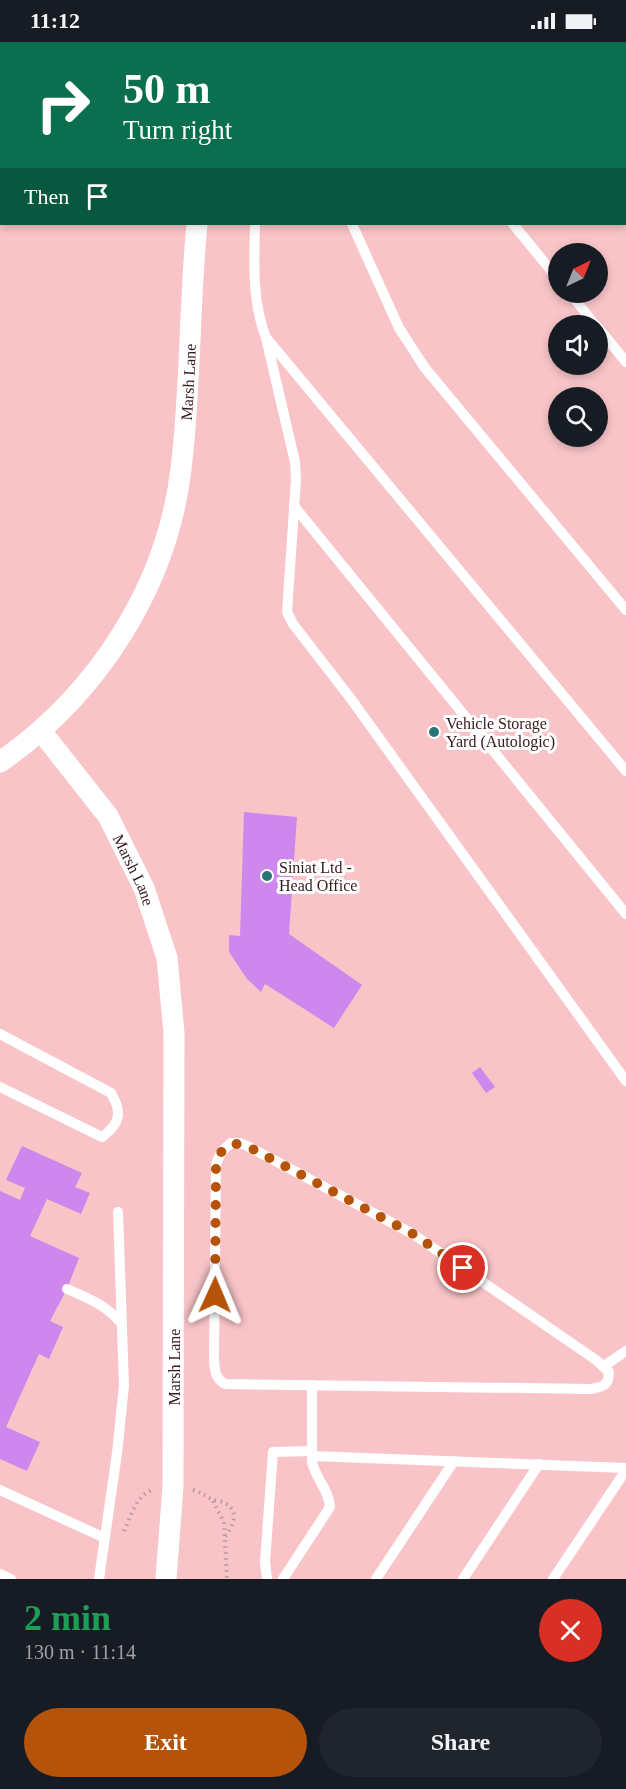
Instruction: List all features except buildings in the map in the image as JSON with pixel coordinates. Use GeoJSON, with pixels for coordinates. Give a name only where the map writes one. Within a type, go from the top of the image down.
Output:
{"type":"FeatureCollection","features":[{"type":"Feature","properties":{"kind":"street","name":"Marsh Lane"},"geometry":{"type":"LineString","coordinates":[[166,1579],[173,1486],[174,1033],[167,958],[144,888],[108,816],[41,731],[73,700],[124,632],[153,576],[164,546],[181,470],[197,225]]}},
{"type":"Feature","properties":{"kind":"street"},"geometry":{"type":"LineString","coordinates":[[0,762],[41,731]]}},
{"type":"Feature","properties":{"kind":"lane"},"geometry":{"type":"LineString","coordinates":[[255,225],[255,289],[259,320],[266,338],[292,444],[296,480],[287,612],[293,624],[351,699],[626,1081]]}},
{"type":"Feature","properties":{"kind":"lane"},"geometry":{"type":"LineString","coordinates":[[351,225],[399,328],[425,368],[626,610]]}},
{"type":"Feature","properties":{"kind":"lane"},"geometry":{"type":"LineString","coordinates":[[514,225],[548,267]]}},
{"type":"Feature","properties":{"kind":"lane"},"geometry":{"type":"LineString","coordinates":[[578,303],[588,315]]}},
{"type":"Feature","properties":{"kind":"lane"},"geometry":{"type":"LineString","coordinates":[[266,338],[626,771]]}},
{"type":"Feature","properties":{"kind":"lane"},"geometry":{"type":"LineString","coordinates":[[608,340],[626,362]]}},
{"type":"Feature","properties":{"kind":"lane"},"geometry":{"type":"LineString","coordinates":[[294,506],[626,914]]}},
{"type":"Feature","properties":{"kind":"lane"},"geometry":{"type":"LineString","coordinates":[[0,1034],[111,1093],[118,1107],[116,1123],[102,1137],[0,1087]]}},
{"type":"Feature","properties":{"kind":"lane"},"geometry":{"type":"LineString","coordinates":[[231,1143],[240,1143],[413,1234],[604,1366],[609,1372],[609,1379],[606,1384],[591,1389],[225,1384],[216,1374],[214,1360],[216,1165],[218,1156],[231,1143]]}},
{"type":"Feature","properties":{"kind":"lane"},"geometry":{"type":"LineString","coordinates":[[99,1579],[124,1386],[118,1212]]}},
{"type":"Feature","properties":{"kind":"lane"},"geometry":{"type":"LineString","coordinates":[[67,1289],[97,1302],[111,1311],[121,1323]]}},
{"type":"Feature","properties":{"kind":"lane"},"geometry":{"type":"LineString","coordinates":[[604,1366],[626,1351]]}},
{"type":"Feature","properties":{"kind":"lane"},"geometry":{"type":"LineString","coordinates":[[283,1579],[330,1507],[330,1497],[314,1470],[312,1385]]}},
{"type":"Feature","properties":{"kind":"lane"},"geometry":{"type":"LineString","coordinates":[[267,1579],[265,1562],[273,1452],[626,1469]]}},
{"type":"Feature","properties":{"kind":"lane"},"geometry":{"type":"LineString","coordinates":[[376,1579],[454,1461]]}},
{"type":"Feature","properties":{"kind":"lane"},"geometry":{"type":"LineString","coordinates":[[463,1579],[539,1464]]}},
{"type":"Feature","properties":{"kind":"lane"},"geometry":{"type":"LineString","coordinates":[[553,1579],[626,1469]]}},
{"type":"Feature","properties":{"kind":"lane"},"geometry":{"type":"LineString","coordinates":[[0,1490],[105,1538]]}},
{"type":"Feature","properties":{"kind":"lane"},"geometry":{"type":"LineString","coordinates":[[0,1574],[11,1579]]}},
{"type":"Feature","properties":{"kind":"path"},"geometry":{"type":"LineString","coordinates":[[122,1537],[143,1495],[173,1486]]}},
{"type":"Feature","properties":{"kind":"path"},"geometry":{"type":"LineString","coordinates":[[225,1537],[233,1526],[235,1516],[232,1509],[225,1503],[212,1500],[224,1522],[227,1579]]}},
{"type":"Feature","properties":{"kind":"shaded area"},"geometry":{"type":"Polygon","coordinates":[[[0,225],[626,225],[626,1579],[0,1579],[0,225]]]}},
{"type":"Feature","properties":{"kind":"place","name":"Vehicle Storage Yard (Autologic)"},"geometry":{"type":"Point","coordinates":[434,732]}},
{"type":"Feature","properties":{"kind":"place","name":"Siniat Ltd - Head Office"},"geometry":{"type":"Point","coordinates":[267,876]}},
{"type":"Feature","properties":{"kind":"route"},"geometry":{"type":"LineString","coordinates":[[215,1295],[216,1165],[218,1156],[231,1143],[247,1146],[370,1210],[413,1234],[463,1268]]}}]}
